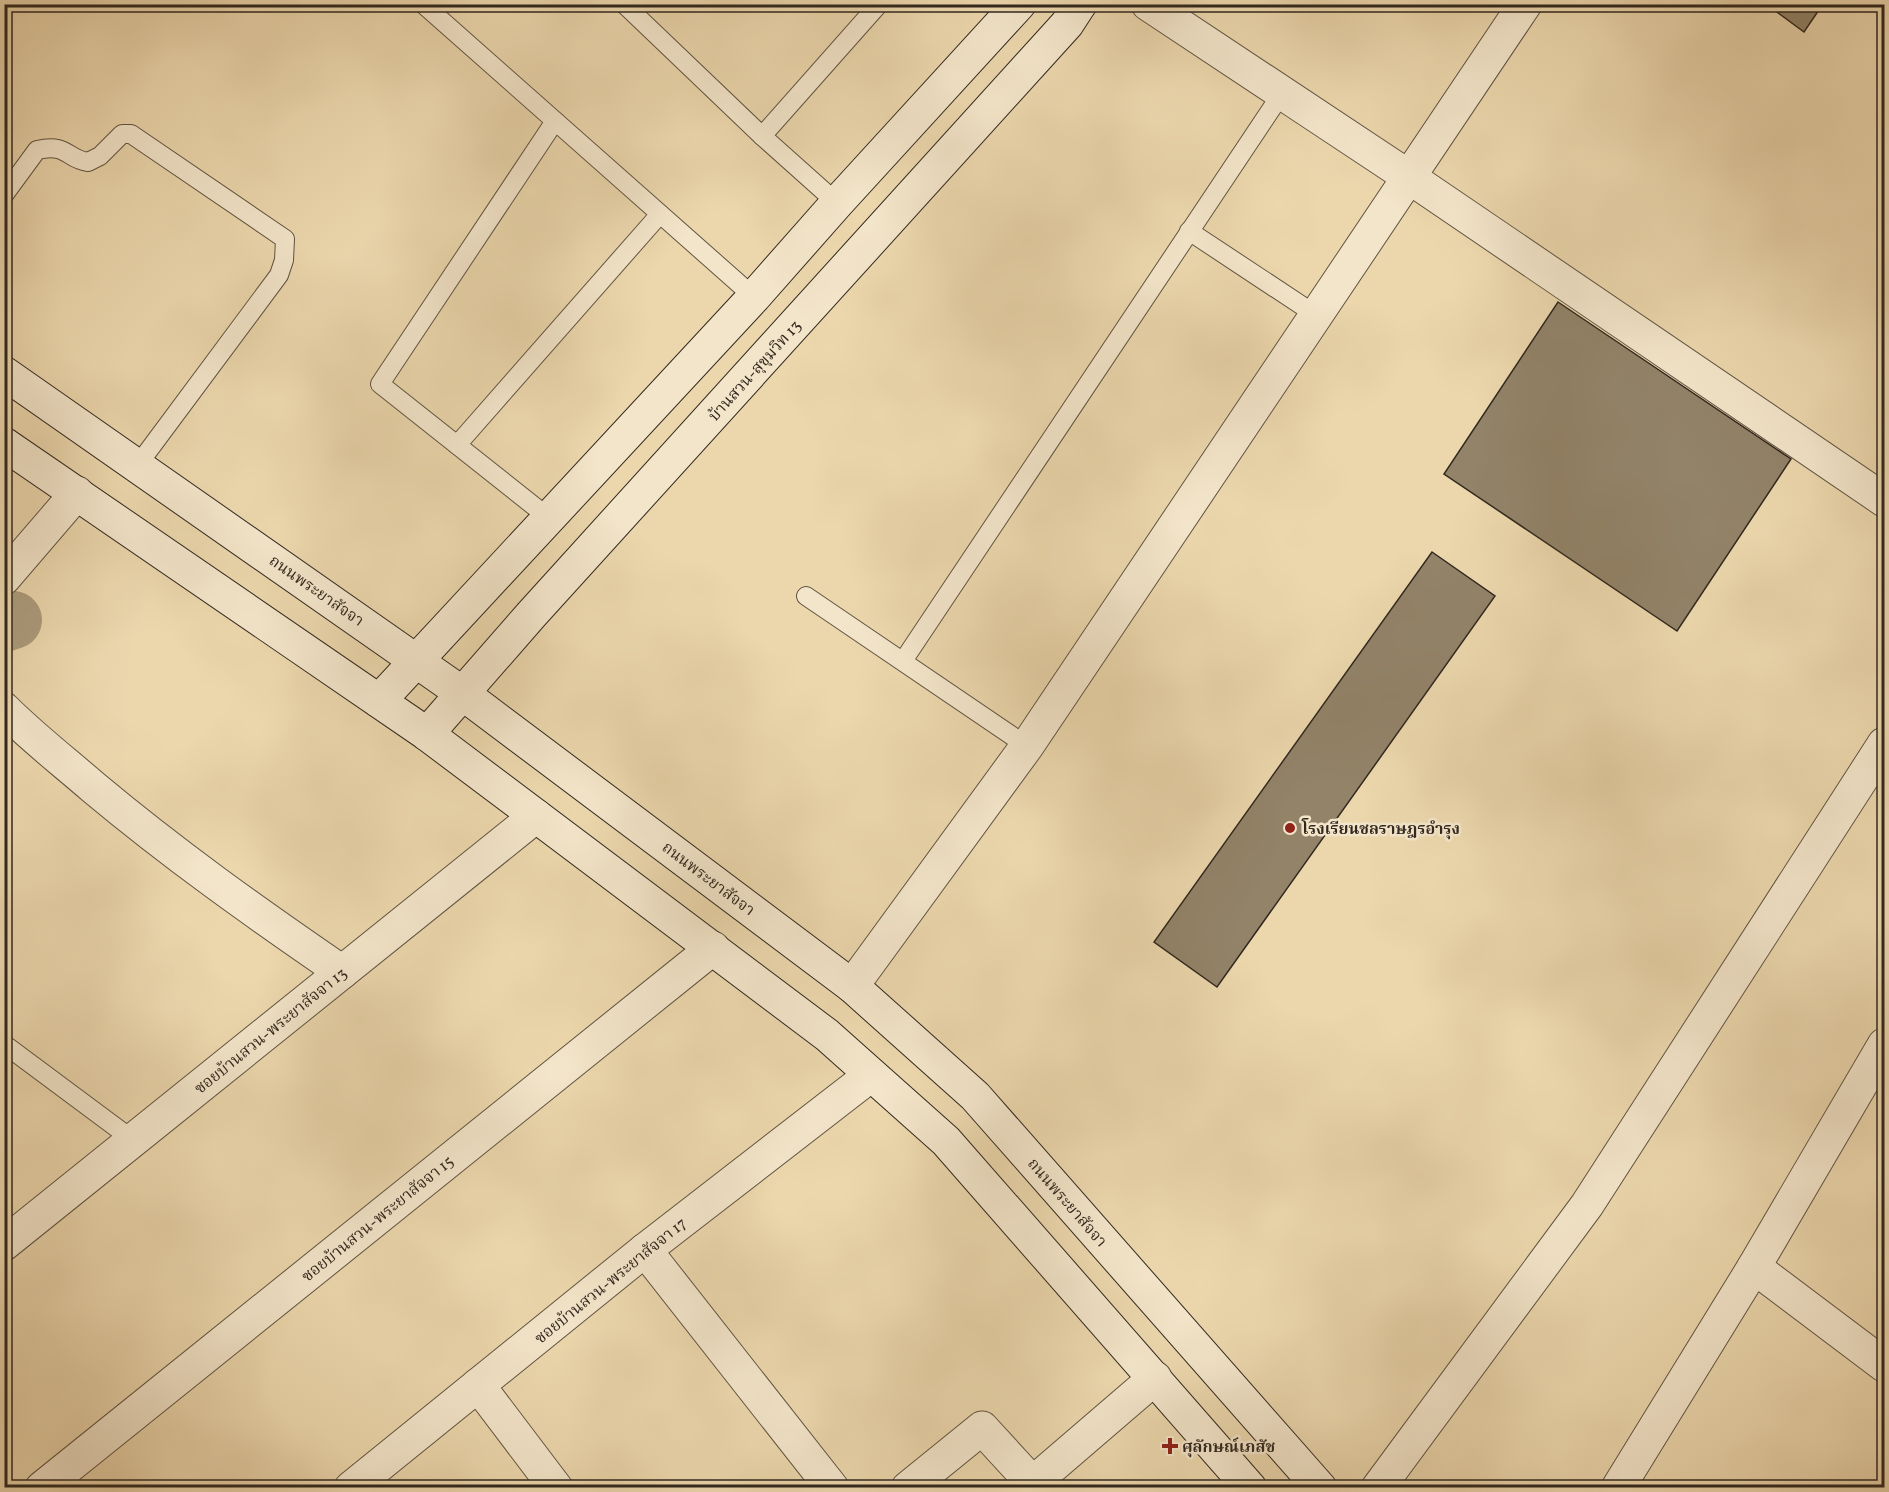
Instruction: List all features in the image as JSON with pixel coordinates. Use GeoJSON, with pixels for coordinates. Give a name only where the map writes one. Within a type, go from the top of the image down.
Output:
{"type":"FeatureCollection","features":[{"type":"Feature","properties":{"kind":"street"},"geometry":{"type":"LineString","coordinates":[[379,701],[754,297],[837,202],[1019,4]]}},
{"type":"Feature","properties":{"kind":"street"},"geometry":{"type":"LineString","coordinates":[[1148,4],[1409,177],[1884,500]]}},
{"type":"Feature","properties":{"kind":"street"},"geometry":{"type":"LineString","coordinates":[[852,986],[1027,746],[1525,4]]}},
{"type":"Feature","properties":{"kind":"street","name":"บ้านสวน-สุขุมวิท 13"},"geometry":{"type":"LineString","coordinates":[[427,734],[1078,11]]}},
{"type":"Feature","properties":{"kind":"street","name":"ถนนพระยาสัจจา"},"geometry":{"type":"LineString","coordinates":[[4,373],[417,660],[852,986],[975,1096],[1320,1488]]}},
{"type":"Feature","properties":{"kind":"street"},"geometry":{"type":"LineString","coordinates":[[4,444],[427,734],[827,1035],[946,1141],[1250,1488]]}},
{"type":"Feature","properties":{"kind":"street"},"geometry":{"type":"LineString","coordinates":[[4,578],[76,493]]}},
{"type":"Feature","properties":{"kind":"street"},"geometry":{"type":"LineString","coordinates":[[4,709],[33,738],[153,838],[222,890],[342,972]]}},
{"type":"Feature","properties":{"kind":"street"},"geometry":{"type":"LineString","coordinates":[[1377,1488],[1587,1205],[1884,744]]}},
{"type":"Feature","properties":{"kind":"street","name":"ซอยบ้านสวน-พระยาสัจจา 13"},"geometry":{"type":"LineString","coordinates":[[4,1244],[536,816]]}},
{"type":"Feature","properties":{"kind":"street","name":"ซอยบ้านสวน-พระยาสัจจา 15"},"geometry":{"type":"LineString","coordinates":[[42,1488],[713,948]]}},
{"type":"Feature","properties":{"kind":"street"},"geometry":{"type":"LineString","coordinates":[[1618,1488],[1754,1267],[1875,1085],[1884,1045]]}},
{"type":"Feature","properties":{"kind":"street","name":"ซอยบ้านสวน-พระยาสัจจา 17"},"geometry":{"type":"LineString","coordinates":[[352,1487],[645,1250],[871,1075]]}},
{"type":"Feature","properties":{"kind":"street"},"geometry":{"type":"LineString","coordinates":[[645,1250],[832,1488]]}},
{"type":"Feature","properties":{"kind":"street"},"geometry":{"type":"LineString","coordinates":[[1754,1267],[1884,1365]]}},
{"type":"Feature","properties":{"kind":"street"},"geometry":{"type":"LineString","coordinates":[[908,1488],[982,1428],[1036,1485],[1155,1378]]}},
{"type":"Feature","properties":{"kind":"street"},"geometry":{"type":"LineString","coordinates":[[478,1385],[556,1488]]}},
{"type":"Feature","properties":{"kind":"lane"},"geometry":{"type":"LineString","coordinates":[[423,4],[754,297]]}},
{"type":"Feature","properties":{"kind":"lane"},"geometry":{"type":"LineString","coordinates":[[624,4],[762,136],[837,202]]}},
{"type":"Feature","properties":{"kind":"lane"},"geometry":{"type":"LineString","coordinates":[[762,136],[879,4]]}},
{"type":"Feature","properties":{"kind":"lane"},"geometry":{"type":"LineString","coordinates":[[903,661],[1281,93]]}},
{"type":"Feature","properties":{"kind":"lane"},"geometry":{"type":"LineString","coordinates":[[549,518],[380,384],[555,122]]}},
{"type":"Feature","properties":{"kind":"lane"},"geometry":{"type":"LineString","coordinates":[[4,195],[37,150],[49,148],[66,150],[82,161],[88,162],[100,156],[122,134],[131,134],[285,239],[284,260],[279,274],[138,466]]}},
{"type":"Feature","properties":{"kind":"lane"},"geometry":{"type":"LineString","coordinates":[[457,445],[660,214]]}},
{"type":"Feature","properties":{"kind":"lane"},"geometry":{"type":"LineString","coordinates":[[1189,231],[1316,315]]}},
{"type":"Feature","properties":{"kind":"lane"},"geometry":{"type":"LineString","coordinates":[[806,596],[1027,746]]}},
{"type":"Feature","properties":{"kind":"lane"},"geometry":{"type":"LineString","coordinates":[[4,1044],[133,1140]]}},
{"type":"Feature","properties":{"kind":"building"},"geometry":{"type":"Polygon","coordinates":[[[1766,4],[1823,4],[1804,32],[1766,4]]]}},
{"type":"Feature","properties":{"kind":"building"},"geometry":{"type":"Polygon","coordinates":[[[1558,302],[1791,459],[1677,631],[1444,474],[1558,302]]]}},
{"type":"Feature","properties":{"kind":"building"},"geometry":{"type":"Polygon","coordinates":[[[1432,552],[1495,596],[1217,987],[1154,942],[1432,552]]]}},
{"type":"Feature","properties":{"kind":"waterway"},"geometry":{"type":"LineString","coordinates":[[4,623],[13,620]]}},
{"type":"Feature","properties":{"kind":"place","name":"โรงเรียนชลราษฎรอำรุง"},"geometry":{"type":"Point","coordinates":[1290,828]}},
{"type":"Feature","properties":{"kind":"place","name":"ศุลักษณ์เภสัช"},"geometry":{"type":"Point","coordinates":[1170,1446]}}]}
